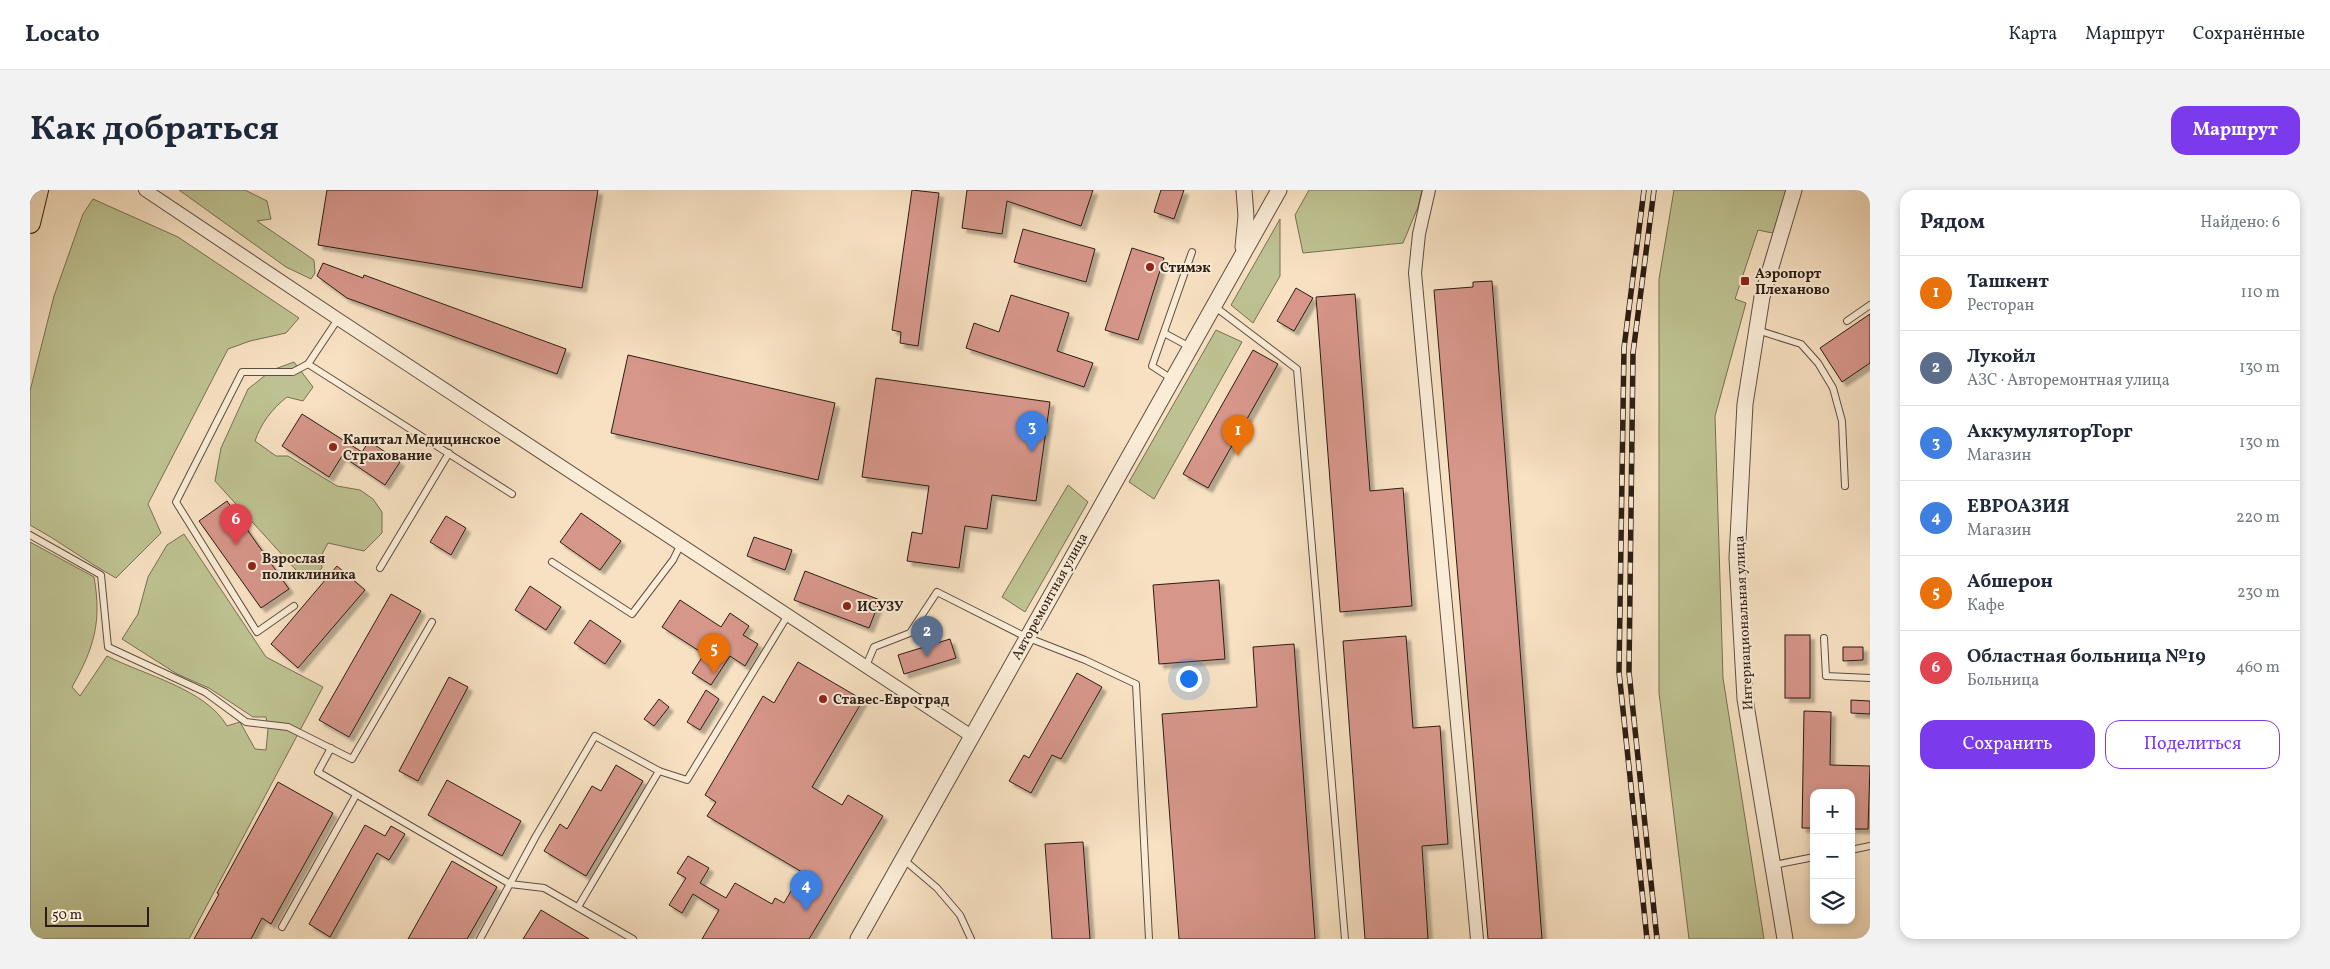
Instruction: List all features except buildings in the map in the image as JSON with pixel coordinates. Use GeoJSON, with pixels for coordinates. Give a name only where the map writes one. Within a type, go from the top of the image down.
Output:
{"type":"FeatureCollection","features":[{"type":"Feature","properties":{"kind":"main road"},"geometry":{"type":"LineString","coordinates":[[30,223],[38,190]]}},
{"type":"Feature","properties":{"kind":"street"},"geometry":{"type":"LineString","coordinates":[[145,190],[970,736]]}},
{"type":"Feature","properties":{"kind":"street"},"geometry":{"type":"LineString","coordinates":[[1242,253],[1246,216],[1244,190]]}},
{"type":"Feature","properties":{"kind":"street","name":"Авторемонтная улица"},"geometry":{"type":"LineString","coordinates":[[858,939],[970,736],[1279,190]]}},
{"type":"Feature","properties":{"kind":"street"},"geometry":{"type":"LineString","coordinates":[[1429,190],[1419,234],[1415,273],[1478,939]]}},
{"type":"Feature","properties":{"kind":"street","name":"Интернациональная улица"},"geometry":{"type":"LineString","coordinates":[[1786,939],[1745,699],[1737,558],[1745,404],[1762,297],[1794,190]]}},
{"type":"Feature","properties":{"kind":"lane"},"geometry":{"type":"LineString","coordinates":[[1172,379],[1152,366],[1192,252]]}},
{"type":"Feature","properties":{"kind":"lane"},"geometry":{"type":"LineString","coordinates":[[1847,321],[1870,305]]}},
{"type":"Feature","properties":{"kind":"lane"},"geometry":{"type":"LineString","coordinates":[[1213,306],[1296,368],[1345,939]]}},
{"type":"Feature","properties":{"kind":"lane"},"geometry":{"type":"LineString","coordinates":[[294,606],[257,632],[176,502],[242,372],[293,372],[308,364],[338,319]]}},
{"type":"Feature","properties":{"kind":"lane"},"geometry":{"type":"LineString","coordinates":[[1757,330],[1801,344],[1818,364],[1833,388],[1842,421],[1845,486]]}},
{"type":"Feature","properties":{"kind":"lane"},"geometry":{"type":"LineString","coordinates":[[1164,333],[1190,347]]}},
{"type":"Feature","properties":{"kind":"lane"},"geometry":{"type":"LineString","coordinates":[[308,364],[512,494]]}},
{"type":"Feature","properties":{"kind":"lane"},"geometry":{"type":"LineString","coordinates":[[380,568],[449,453]]}},
{"type":"Feature","properties":{"kind":"lane"},"geometry":{"type":"LineString","coordinates":[[30,535],[101,575],[108,648],[205,692],[246,722],[288,727],[352,758],[432,622]]}},
{"type":"Feature","properties":{"kind":"lane"},"geometry":{"type":"LineString","coordinates":[[552,562],[632,614],[674,560],[681,544]]}},
{"type":"Feature","properties":{"kind":"lane"},"geometry":{"type":"LineString","coordinates":[[866,666],[874,647],[910,633],[937,592],[1026,637],[1085,660],[1136,684],[1149,939]]}},
{"type":"Feature","properties":{"kind":"lane"},"geometry":{"type":"LineString","coordinates":[[480,939],[595,736],[659,771],[687,780],[788,615]]}},
{"type":"Feature","properties":{"kind":"lane"},"geometry":{"type":"LineString","coordinates":[[1824,638],[1826,676],[1870,678]]}},
{"type":"Feature","properties":{"kind":"lane"},"geometry":{"type":"LineString","coordinates":[[331,748],[318,772],[510,884],[544,888],[633,939]]}},
{"type":"Feature","properties":{"kind":"lane"},"geometry":{"type":"LineString","coordinates":[[578,907],[659,771]]}},
{"type":"Feature","properties":{"kind":"lane"},"geometry":{"type":"LineString","coordinates":[[282,927],[356,795]]}},
{"type":"Feature","properties":{"kind":"lane"},"geometry":{"type":"LineString","coordinates":[[1855,849],[1870,846]]}},
{"type":"Feature","properties":{"kind":"lane"},"geometry":{"type":"LineString","coordinates":[[1774,865],[1810,858]]}},
{"type":"Feature","properties":{"kind":"lane"},"geometry":{"type":"LineString","coordinates":[[902,859],[937,888],[960,914],[971,939]]}},
{"type":"Feature","properties":{"kind":"green space"},"geometry":{"type":"Polygon","coordinates":[[[179,190],[245,190],[267,201],[271,219],[257,221],[314,260],[315,273],[311,279],[286,267],[179,190]]]}},
{"type":"Feature","properties":{"kind":"green space"},"geometry":{"type":"Polygon","coordinates":[[[1309,190],[1422,190],[1418,207],[1403,243],[1303,253],[1295,215],[1309,190]]]}},
{"type":"Feature","properties":{"kind":"green space"},"geometry":{"type":"Polygon","coordinates":[[[1674,190],[1790,190],[1777,234],[1758,230],[1735,299],[1746,303],[1715,416],[1723,678],[1764,939],[1689,939],[1659,693],[1659,279],[1674,190]]]}},
{"type":"Feature","properties":{"kind":"green space"},"geometry":{"type":"Polygon","coordinates":[[[93,199],[178,237],[299,318],[286,333],[250,341],[228,349],[148,504],[161,533],[116,578],[30,525],[30,391],[54,296],[83,214],[93,199]]]}},
{"type":"Feature","properties":{"kind":"green space"},"geometry":{"type":"Polygon","coordinates":[[[1280,219],[1280,276],[1253,323],[1231,305],[1280,219]]]}},
{"type":"Feature","properties":{"kind":"green space"},"geometry":{"type":"Polygon","coordinates":[[[1216,330],[1242,342],[1154,499],[1129,482],[1216,330]]]}},
{"type":"Feature","properties":{"kind":"green space"},"geometry":{"type":"Polygon","coordinates":[[[294,362],[313,387],[303,401],[287,397],[272,411],[264,422],[255,441],[276,456],[288,456],[337,486],[360,490],[373,499],[382,512],[382,533],[364,551],[328,543],[321,556],[322,568],[306,581],[215,481],[221,448],[248,389],[272,370],[294,362]]]}},
{"type":"Feature","properties":{"kind":"green space"},"geometry":{"type":"Polygon","coordinates":[[[1068,485],[1088,502],[1025,612],[1002,597],[1068,485]]]}},
{"type":"Feature","properties":{"kind":"green space"},"geometry":{"type":"Polygon","coordinates":[[[184,534],[266,657],[323,687],[189,939],[30,939],[30,542],[94,577],[97,608],[94,634],[86,660],[72,687],[80,696],[107,656],[190,693],[205,702],[227,726],[240,722],[255,749],[266,750],[268,729],[266,717],[253,717],[209,688],[177,674],[122,639],[138,614],[148,577],[167,545],[184,534]]]}},
{"type":"Feature","properties":{"kind":"railway"},"geometry":{"type":"LineString","coordinates":[[1644,190],[1624,348],[1619,672],[1647,939]]}},
{"type":"Feature","properties":{"kind":"railway"},"geometry":{"type":"LineString","coordinates":[[1654,190],[1633,353],[1629,672],[1657,939]]}},
{"type":"Feature","properties":{"kind":"place","name":"Стимэк"},"geometry":{"type":"Point","coordinates":[1150,267]}},
{"type":"Feature","properties":{"kind":"place","name":"Аэропорт Плеханово"},"geometry":{"type":"Point","coordinates":[1745,281]}},
{"type":"Feature","properties":{"kind":"place","name":"Капитал Медицинское Страхование"},"geometry":{"type":"Point","coordinates":[333,447]}},
{"type":"Feature","properties":{"kind":"place","name":"АккумуляторТорг"},"geometry":{"type":"Point","coordinates":[1032,452]}},
{"type":"Feature","properties":{"kind":"place","name":"Ташкент"},"geometry":{"type":"Point","coordinates":[1238,456]}},
{"type":"Feature","properties":{"kind":"place","name":"Областная больница №19"},"geometry":{"type":"Point","coordinates":[236,545]}},
{"type":"Feature","properties":{"kind":"place","name":"Взрослая поликлиника"},"geometry":{"type":"Point","coordinates":[252,566]}},
{"type":"Feature","properties":{"kind":"place","name":"ИСУЗУ"},"geometry":{"type":"Point","coordinates":[847,606]}},
{"type":"Feature","properties":{"kind":"place","name":"Лукойл"},"geometry":{"type":"Point","coordinates":[927,657]}},
{"type":"Feature","properties":{"kind":"place","name":"Абшерон"},"geometry":{"type":"Point","coordinates":[714,674]}},
{"type":"Feature","properties":{"kind":"place","name":"Ставес-Евроград"},"geometry":{"type":"Point","coordinates":[823,699]}},
{"type":"Feature","properties":{"kind":"place","name":"ЕВРОАЗИЯ"},"geometry":{"type":"Point","coordinates":[806,911]}}]}
